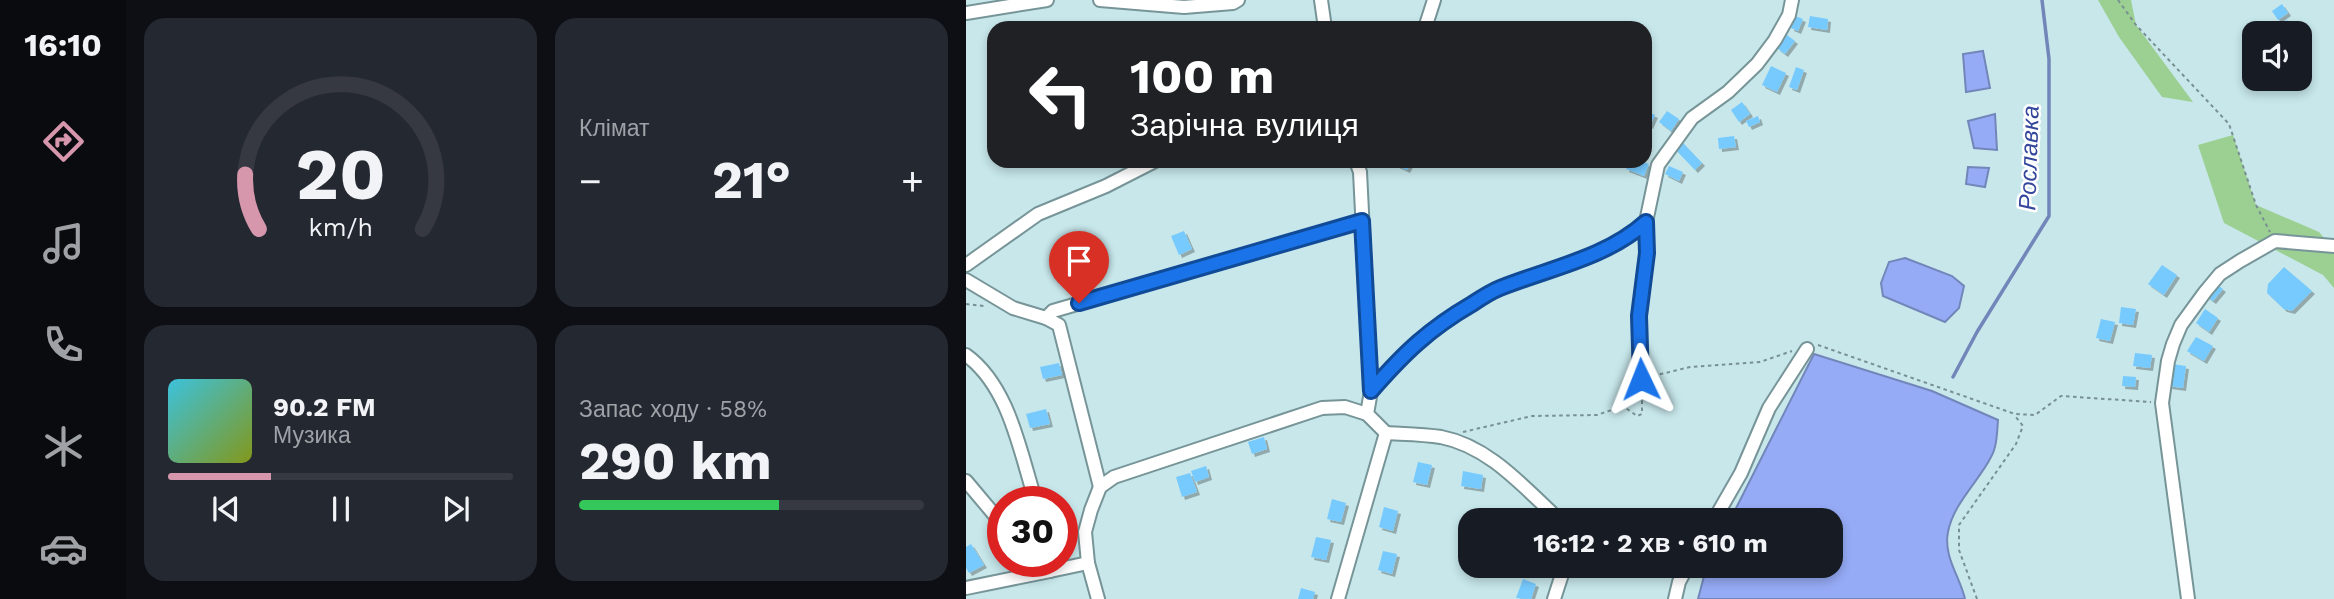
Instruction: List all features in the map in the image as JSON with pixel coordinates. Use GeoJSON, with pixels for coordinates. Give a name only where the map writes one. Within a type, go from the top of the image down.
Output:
{"type":"FeatureCollection","features":[{"type":"Feature","properties":{"kind":"street"},"geometry":{"type":"LineString","coordinates":[[966,13],[1047,0]]}},
{"type":"Feature","properties":{"kind":"street"},"geometry":{"type":"LineString","coordinates":[[1100,0],[1184,7],[1238,0]]}},
{"type":"Feature","properties":{"kind":"street"},"geometry":{"type":"LineString","coordinates":[[1321,0],[1324,21]]}},
{"type":"Feature","properties":{"kind":"street"},"geometry":{"type":"LineString","coordinates":[[1427,21],[1434,0]]}},
{"type":"Feature","properties":{"kind":"street"},"geometry":{"type":"LineString","coordinates":[[1641,379],[1639,316],[1647,253],[1646,222],[1658,165],[1692,118],[1728,92],[1757,64],[1789,15],[1792,0]]}},
{"type":"Feature","properties":{"kind":"street"},"geometry":{"type":"LineString","coordinates":[[966,265],[1038,214],[1141,168]]}},
{"type":"Feature","properties":{"kind":"street"},"geometry":{"type":"LineString","coordinates":[[1360,168],[1371,391],[1367,414]]}},
{"type":"Feature","properties":{"kind":"street"},"geometry":{"type":"LineString","coordinates":[[1046,318],[1053,311],[1362,221]]}},
{"type":"Feature","properties":{"kind":"street"},"geometry":{"type":"LineString","coordinates":[[1371,391],[1398,360],[1438,324],[1497,289],[1595,254],[1631,236],[1646,222]]}},
{"type":"Feature","properties":{"kind":"street"},"geometry":{"type":"LineString","coordinates":[[2188,599],[2162,403],[2168,361],[2181,325],[2220,274],[2275,242],[2334,246]]}},
{"type":"Feature","properties":{"kind":"street"},"geometry":{"type":"LineString","coordinates":[[966,280],[1013,308],[1059,325],[1100,488]]}},
{"type":"Feature","properties":{"kind":"street"},"geometry":{"type":"LineString","coordinates":[[1721,508],[1741,473],[1769,408],[1807,349]]}},
{"type":"Feature","properties":{"kind":"street"},"geometry":{"type":"LineString","coordinates":[[966,355],[981,366],[1008,412],[1031,486]]}},
{"type":"Feature","properties":{"kind":"street"},"geometry":{"type":"LineString","coordinates":[[1098,599],[1088,563],[1086,533],[1100,488],[1114,477],[1132,470],[1322,408],[1345,408],[1367,414],[1386,433],[1441,437],[1476,448],[1503,467],[1548,508]]}},
{"type":"Feature","properties":{"kind":"street"},"geometry":{"type":"LineString","coordinates":[[1338,599],[1386,433]]}},
{"type":"Feature","properties":{"kind":"street"},"geometry":{"type":"LineString","coordinates":[[966,481],[987,506]]}},
{"type":"Feature","properties":{"kind":"street"},"geometry":{"type":"LineString","coordinates":[[1078,565],[1088,563]]}},
{"type":"Feature","properties":{"kind":"street"},"geometry":{"type":"LineString","coordinates":[[966,588],[1020,577]]}},
{"type":"Feature","properties":{"kind":"street"},"geometry":{"type":"LineString","coordinates":[[1554,599],[1561,578]]}},
{"type":"Feature","properties":{"kind":"street"},"geometry":{"type":"LineString","coordinates":[[1675,599],[1681,578]]}},
{"type":"Feature","properties":{"kind":"path"},"geometry":{"type":"LineString","coordinates":[[2118,0],[2136,25],[2229,124],[2256,205],[2275,242]]}},
{"type":"Feature","properties":{"kind":"path"},"geometry":{"type":"LineString","coordinates":[[1441,437],[1532,416],[1597,415],[1623,406],[1637,416],[1642,414],[1641,379],[1690,367],[1760,362],[1799,349],[1807,349],[1811,343],[2015,414],[2035,415],[2061,396],[2162,403]]}},
{"type":"Feature","properties":{"kind":"path"},"geometry":{"type":"LineString","coordinates":[[1977,599],[1959,550],[1959,525],[2016,444],[2023,426],[2015,414]]}},
{"type":"Feature","properties":{"kind":"green space"},"geometry":{"type":"Polygon","coordinates":[[[2098,0],[2131,0],[2136,25],[2193,102],[2162,97],[2119,37],[2098,0]]]}},
{"type":"Feature","properties":{"kind":"green space"},"geometry":{"type":"Polygon","coordinates":[[[2233,135],[2256,205],[2319,232],[2334,249],[2334,288],[2323,275],[2224,223],[2198,145],[2233,135]]]}},
{"type":"Feature","properties":{"kind":"water"},"geometry":{"type":"Polygon","coordinates":[[[1983,51],[1990,88],[1966,92],[1963,54],[1983,51]]]}},
{"type":"Feature","properties":{"kind":"water"},"geometry":{"type":"Polygon","coordinates":[[[1995,114],[1997,150],[1974,148],[1968,121],[1995,114]]]}},
{"type":"Feature","properties":{"kind":"water"},"geometry":{"type":"Polygon","coordinates":[[[1968,167],[1989,168],[1985,187],[1966,184],[1968,167]]]}},
{"type":"Feature","properties":{"kind":"water"},"geometry":{"type":"Polygon","coordinates":[[[1905,258],[1952,276],[1964,286],[1959,308],[1945,322],[1883,296],[1881,283],[1889,262],[1905,258]]]}},
{"type":"Feature","properties":{"kind":"water"},"geometry":{"type":"Polygon","coordinates":[[[1814,354],[1932,391],[1998,420],[1993,453],[1955,512],[1948,532],[1950,558],[1965,599],[1698,599],[1704,578],[1843,578],[1843,508],[1736,508],[1814,354]]]}},
{"type":"Feature","properties":{"kind":"building"},"geometry":{"type":"Polygon","coordinates":[[[2282,4],[2288,13],[2278,20],[2272,11],[2282,4]]]}},
{"type":"Feature","properties":{"kind":"building"},"geometry":{"type":"Polygon","coordinates":[[[1795,16],[1803,19],[1798,31],[1791,28],[1795,16]]]}},
{"type":"Feature","properties":{"kind":"building"},"geometry":{"type":"Polygon","coordinates":[[[1810,16],[1828,19],[1827,30],[1808,27],[1810,16]]]}},
{"type":"Feature","properties":{"kind":"building"},"geometry":{"type":"Polygon","coordinates":[[[1787,35],[1795,41],[1785,54],[1777,48],[1787,35]]]}},
{"type":"Feature","properties":{"kind":"building"},"geometry":{"type":"Polygon","coordinates":[[[1771,66],[1786,73],[1777,92],[1762,85],[1771,66]]]}},
{"type":"Feature","properties":{"kind":"building"},"geometry":{"type":"Polygon","coordinates":[[[1796,67],[1804,70],[1797,90],[1789,87],[1796,67]]]}},
{"type":"Feature","properties":{"kind":"building"},"geometry":{"type":"Polygon","coordinates":[[[1742,102],[1750,114],[1739,122],[1731,110],[1742,102]]]}},
{"type":"Feature","properties":{"kind":"building"},"geometry":{"type":"Polygon","coordinates":[[[1667,111],[1679,119],[1671,131],[1659,122],[1667,111]]]}},
{"type":"Feature","properties":{"kind":"building"},"geometry":{"type":"Polygon","coordinates":[[[1758,116],[1760,122],[1749,127],[1746,121],[1758,116]]]}},
{"type":"Feature","properties":{"kind":"building"},"geometry":{"type":"Polygon","coordinates":[[[1734,136],[1736,147],[1719,149],[1718,138],[1734,136]]]}},
{"type":"Feature","properties":{"kind":"building"},"geometry":{"type":"Polygon","coordinates":[[[1681,141],[1702,163],[1695,170],[1674,148],[1681,141]]]}},
{"type":"Feature","properties":{"kind":"building"},"geometry":{"type":"Polygon","coordinates":[[[1669,166],[1683,172],[1679,181],[1665,174],[1669,166]]]}},
{"type":"Feature","properties":{"kind":"building"},"geometry":{"type":"Polygon","coordinates":[[[1626,168],[1647,168],[1644,176],[1626,168]]]}},
{"type":"Feature","properties":{"kind":"building"},"geometry":{"type":"Polygon","coordinates":[[[1184,231],[1192,249],[1179,255],[1171,236],[1184,231]]]}},
{"type":"Feature","properties":{"kind":"building"},"geometry":{"type":"Polygon","coordinates":[[[2162,265],[2177,275],[2164,295],[2148,284],[2162,265]]]}},
{"type":"Feature","properties":{"kind":"building"},"geometry":{"type":"Polygon","coordinates":[[[2284,267],[2312,291],[2292,311],[2284,309],[2267,293],[2268,284],[2284,267]]]}},
{"type":"Feature","properties":{"kind":"building"},"geometry":{"type":"Polygon","coordinates":[[[2216,284],[2223,289],[2213,301],[2206,296],[2216,284]]]}},
{"type":"Feature","properties":{"kind":"building"},"geometry":{"type":"Polygon","coordinates":[[[2121,307],[2136,309],[2133,325],[2119,323],[2121,307]]]}},
{"type":"Feature","properties":{"kind":"building"},"geometry":{"type":"Polygon","coordinates":[[[2205,309],[2218,318],[2209,332],[2196,323],[2205,309]]]}},
{"type":"Feature","properties":{"kind":"building"},"geometry":{"type":"Polygon","coordinates":[[[2101,319],[2115,322],[2110,341],[2096,338],[2101,319]]]}},
{"type":"Feature","properties":{"kind":"building"},"geometry":{"type":"Polygon","coordinates":[[[2196,337],[2213,346],[2204,361],[2187,351],[2196,337]]]}},
{"type":"Feature","properties":{"kind":"building"},"geometry":{"type":"Polygon","coordinates":[[[2135,353],[2152,355],[2150,368],[2133,366],[2135,353]]]}},
{"type":"Feature","properties":{"kind":"building"},"geometry":{"type":"Polygon","coordinates":[[[1059,363],[1062,375],[1043,379],[1040,367],[1059,363]]]}},
{"type":"Feature","properties":{"kind":"building"},"geometry":{"type":"Polygon","coordinates":[[[2172,364],[2186,366],[2183,388],[2169,386],[2172,364]]]}},
{"type":"Feature","properties":{"kind":"building"},"geometry":{"type":"Polygon","coordinates":[[[2123,376],[2136,377],[2135,387],[2122,386],[2123,376]]]}},
{"type":"Feature","properties":{"kind":"building"},"geometry":{"type":"Polygon","coordinates":[[[1046,409],[1050,424],[1030,428],[1026,414],[1046,409]]]}},
{"type":"Feature","properties":{"kind":"building"},"geometry":{"type":"Polygon","coordinates":[[[1264,437],[1267,449],[1252,454],[1248,442],[1264,437]]]}},
{"type":"Feature","properties":{"kind":"building"},"geometry":{"type":"Polygon","coordinates":[[[1418,462],[1432,465],[1427,485],[1413,482],[1418,462]]]}},
{"type":"Feature","properties":{"kind":"building"},"geometry":{"type":"Polygon","coordinates":[[[1206,466],[1209,477],[1195,482],[1191,471],[1206,466]]]}},
{"type":"Feature","properties":{"kind":"building"},"geometry":{"type":"Polygon","coordinates":[[[1463,471],[1483,475],[1481,489],[1461,486],[1463,471]]]}},
{"type":"Feature","properties":{"kind":"building"},"geometry":{"type":"Polygon","coordinates":[[[1190,473],[1197,492],[1182,497],[1176,477],[1190,473]]]}},
{"type":"Feature","properties":{"kind":"building"},"geometry":{"type":"Polygon","coordinates":[[[1332,499],[1346,503],[1341,522],[1327,519],[1332,499]]]}},
{"type":"Feature","properties":{"kind":"building"},"geometry":{"type":"Polygon","coordinates":[[[1384,507],[1398,511],[1393,531],[1379,527],[1384,507]]]}},
{"type":"Feature","properties":{"kind":"building"},"geometry":{"type":"Polygon","coordinates":[[[1316,537],[1331,540],[1326,560],[1311,557],[1316,537]]]}},
{"type":"Feature","properties":{"kind":"building"},"geometry":{"type":"Polygon","coordinates":[[[971,544],[984,565],[969,573],[966,568],[966,547],[971,544]]]}},
{"type":"Feature","properties":{"kind":"building"},"geometry":{"type":"Polygon","coordinates":[[[1383,551],[1397,554],[1392,574],[1378,570],[1383,551]]]}},
{"type":"Feature","properties":{"kind":"building"},"geometry":{"type":"Polygon","coordinates":[[[1523,579],[1536,584],[1531,599],[1516,598],[1523,579]]]}},
{"type":"Feature","properties":{"kind":"building"},"geometry":{"type":"Polygon","coordinates":[[[1301,588],[1315,592],[1313,599],[1298,599],[1301,588]]]}},
{"type":"Feature","properties":{"kind":"waterway","name":"Рославка"},"geometry":{"type":"LineString","coordinates":[[1953,377],[1977,332],[2049,216],[2049,59],[2042,0]]}},
{"type":"Feature","properties":{"kind":"route"},"geometry":{"type":"LineString","coordinates":[[1079,303],[1362,221],[1371,391],[1398,360],[1438,324],[1497,289],[1595,254],[1631,236],[1646,222],[1647,253],[1639,316],[1641,379]]}}]}
